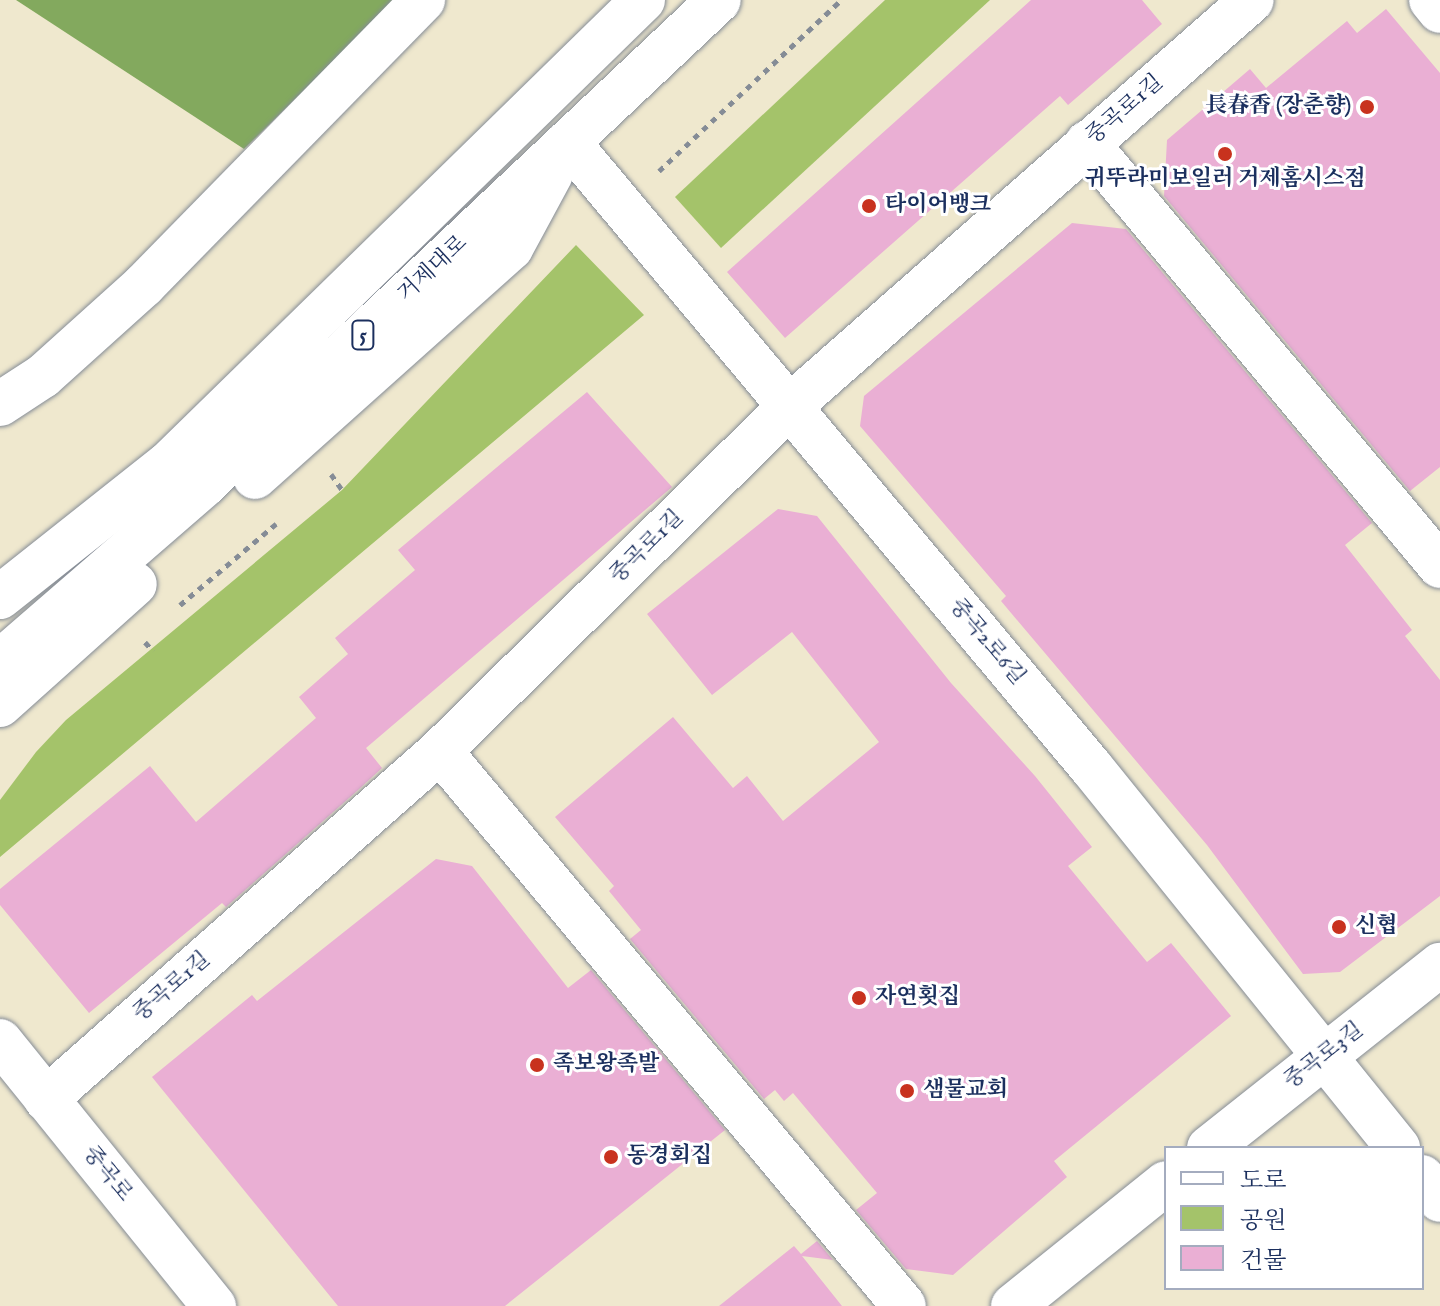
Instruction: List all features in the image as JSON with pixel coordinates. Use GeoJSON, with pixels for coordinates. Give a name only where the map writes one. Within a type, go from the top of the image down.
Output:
{"type":"FeatureCollection","features":[{"type":"Feature","properties":{"kind":"street"},"geometry":{"type":"LineString","coordinates":[[0,404],[43,376],[144,285],[423,0]]}},
{"type":"Feature","properties":{"kind":"street","name":"거제대로"},"geometry":{"type":"LineString","coordinates":[[0,597],[168,464],[643,0]]}},
{"type":"Feature","properties":{"kind":"street","name":"거제대로"},"geometry":{"type":"LineString","coordinates":[[0,662],[204,485],[719,0]]}},
{"type":"Feature","properties":{"kind":"street","name":"중곡로1길"},"geometry":{"type":"LineString","coordinates":[[46,1099],[440,751],[789,407],[1252,0]]}},
{"type":"Feature","properties":{"kind":"street"},"geometry":{"type":"LineString","coordinates":[[1431,0],[1440,11]]}},
{"type":"Feature","properties":{"kind":"street"},"geometry":{"type":"LineString","coordinates":[[0,705],[511,248],[568,142]]}},
{"type":"Feature","properties":{"kind":"street","name":"중곡2로6길"},"geometry":{"type":"LineString","coordinates":[[568,142],[1091,767],[1396,1146]]}},
{"type":"Feature","properties":{"kind":"street"},"geometry":{"type":"LineString","coordinates":[[1087,143],[1440,566]]}},
{"type":"Feature","properties":{"kind":"street"},"geometry":{"type":"LineString","coordinates":[[0,395],[43,376]]}},
{"type":"Feature","properties":{"kind":"street"},"geometry":{"type":"LineString","coordinates":[[440,751],[904,1306]]}},
{"type":"Feature","properties":{"kind":"street","name":"중곡로3길"},"geometry":{"type":"LineString","coordinates":[[1212,1146],[1440,965]]}},
{"type":"Feature","properties":{"kind":"street","name":"중곡로"},"geometry":{"type":"LineString","coordinates":[[0,1041],[206,1303]]}},
{"type":"Feature","properties":{"kind":"street"},"geometry":{"type":"LineString","coordinates":[[1424,1180],[1440,1200]]}},
{"type":"Feature","properties":{"kind":"street"},"geometry":{"type":"LineString","coordinates":[[1013,1306],[1164,1185]]}},
{"type":"Feature","properties":{"kind":"path"},"geometry":{"type":"LineString","coordinates":[[659,171],[841,0]]}},
{"type":"Feature","properties":{"kind":"green space"},"geometry":{"type":"Polygon","coordinates":[[[16,0],[396,0],[244,149],[16,0]]]}},
{"type":"Feature","properties":{"kind":"green space"},"geometry":{"type":"Polygon","coordinates":[[[885,0],[990,0],[721,248],[675,197],[885,0]]]}},
{"type":"Feature","properties":{"kind":"green space"},"geometry":{"type":"Polygon","coordinates":[[[576,245],[644,315],[0,857],[0,800],[36,752],[66,720],[342,490],[576,245]]]}},
{"type":"Feature","properties":{"kind":"building","name":"타이어뱅크"},"geometry":{"type":"Polygon","coordinates":[[[1031,0],[1142,0],[1162,24],[1068,105],[1060,96],[785,338],[727,272],[1031,0]]]}},
{"type":"Feature","properties":{"kind":"building"},"geometry":{"type":"Polygon","coordinates":[[[1386,9],[1440,73],[1440,467],[1410,491],[1164,196],[1167,140],[1250,69],[1266,88],[1347,21],[1357,33],[1386,9]]]}},
{"type":"Feature","properties":{"kind":"building"},"geometry":{"type":"Polygon","coordinates":[[[1072,223],[1126,229],[1372,523],[1345,545],[1412,630],[1405,636],[1440,680],[1440,896],[1340,972],[1303,974],[1207,845],[1001,601],[1006,596],[860,426],[864,396],[1072,223]]]}},
{"type":"Feature","properties":{"kind":"building"},"geometry":{"type":"Polygon","coordinates":[[[587,392],[672,487],[366,748],[382,768],[357,791],[226,907],[222,903],[89,1013],[0,905],[0,889],[150,766],[196,822],[316,718],[299,697],[348,654],[335,638],[415,570],[398,550],[587,392]]]}},
{"type":"Feature","properties":{"kind":"building"},"geometry":{"type":"Polygon","coordinates":[[[778,509],[817,516],[951,683],[1035,776],[1092,847],[1068,866],[1147,962],[1171,943],[1231,1016],[1054,1161],[1067,1177],[953,1275],[906,1269],[856,1210],[877,1193],[793,1093],[784,1101],[775,1090],[764,1099],[630,939],[641,930],[609,891],[614,886],[555,817],[673,717],[733,788],[747,776],[783,821],[879,742],[792,632],[712,695],[647,614],[778,509]]]}},
{"type":"Feature","properties":{"kind":"building"},"geometry":{"type":"Polygon","coordinates":[[[436,859],[472,866],[568,988],[591,970],[725,1130],[505,1306],[338,1306],[152,1077],[252,995],[257,1001],[436,859]]]}},
{"type":"Feature","properties":{"kind":"building"},"geometry":{"type":"Polygon","coordinates":[[[817,1241],[833,1260],[802,1256],[842,1306],[719,1306],[794,1246],[801,1254],[817,1241]]]}},
{"type":"Feature","properties":{"kind":"place","name":"長春香 (장춘향)"},"geometry":{"type":"Point","coordinates":[1367,107]}},
{"type":"Feature","properties":{"kind":"place","name":"귀뚜라미보일러 거제홈시스점"},"geometry":{"type":"Point","coordinates":[1225,154]}},
{"type":"Feature","properties":{"kind":"place","name":"타이어뱅크"},"geometry":{"type":"Point","coordinates":[869,206]}},
{"type":"Feature","properties":{"kind":"place","name":"신협"},"geometry":{"type":"Point","coordinates":[1339,927]}},
{"type":"Feature","properties":{"kind":"place","name":"자연횟집"},"geometry":{"type":"Point","coordinates":[859,998]}},
{"type":"Feature","properties":{"kind":"place","name":"족보왕족발"},"geometry":{"type":"Point","coordinates":[537,1065]}},
{"type":"Feature","properties":{"kind":"place","name":"샘물교회"},"geometry":{"type":"Point","coordinates":[907,1091]}},
{"type":"Feature","properties":{"kind":"place","name":"동경회집"},"geometry":{"type":"Point","coordinates":[611,1157]}}]}
